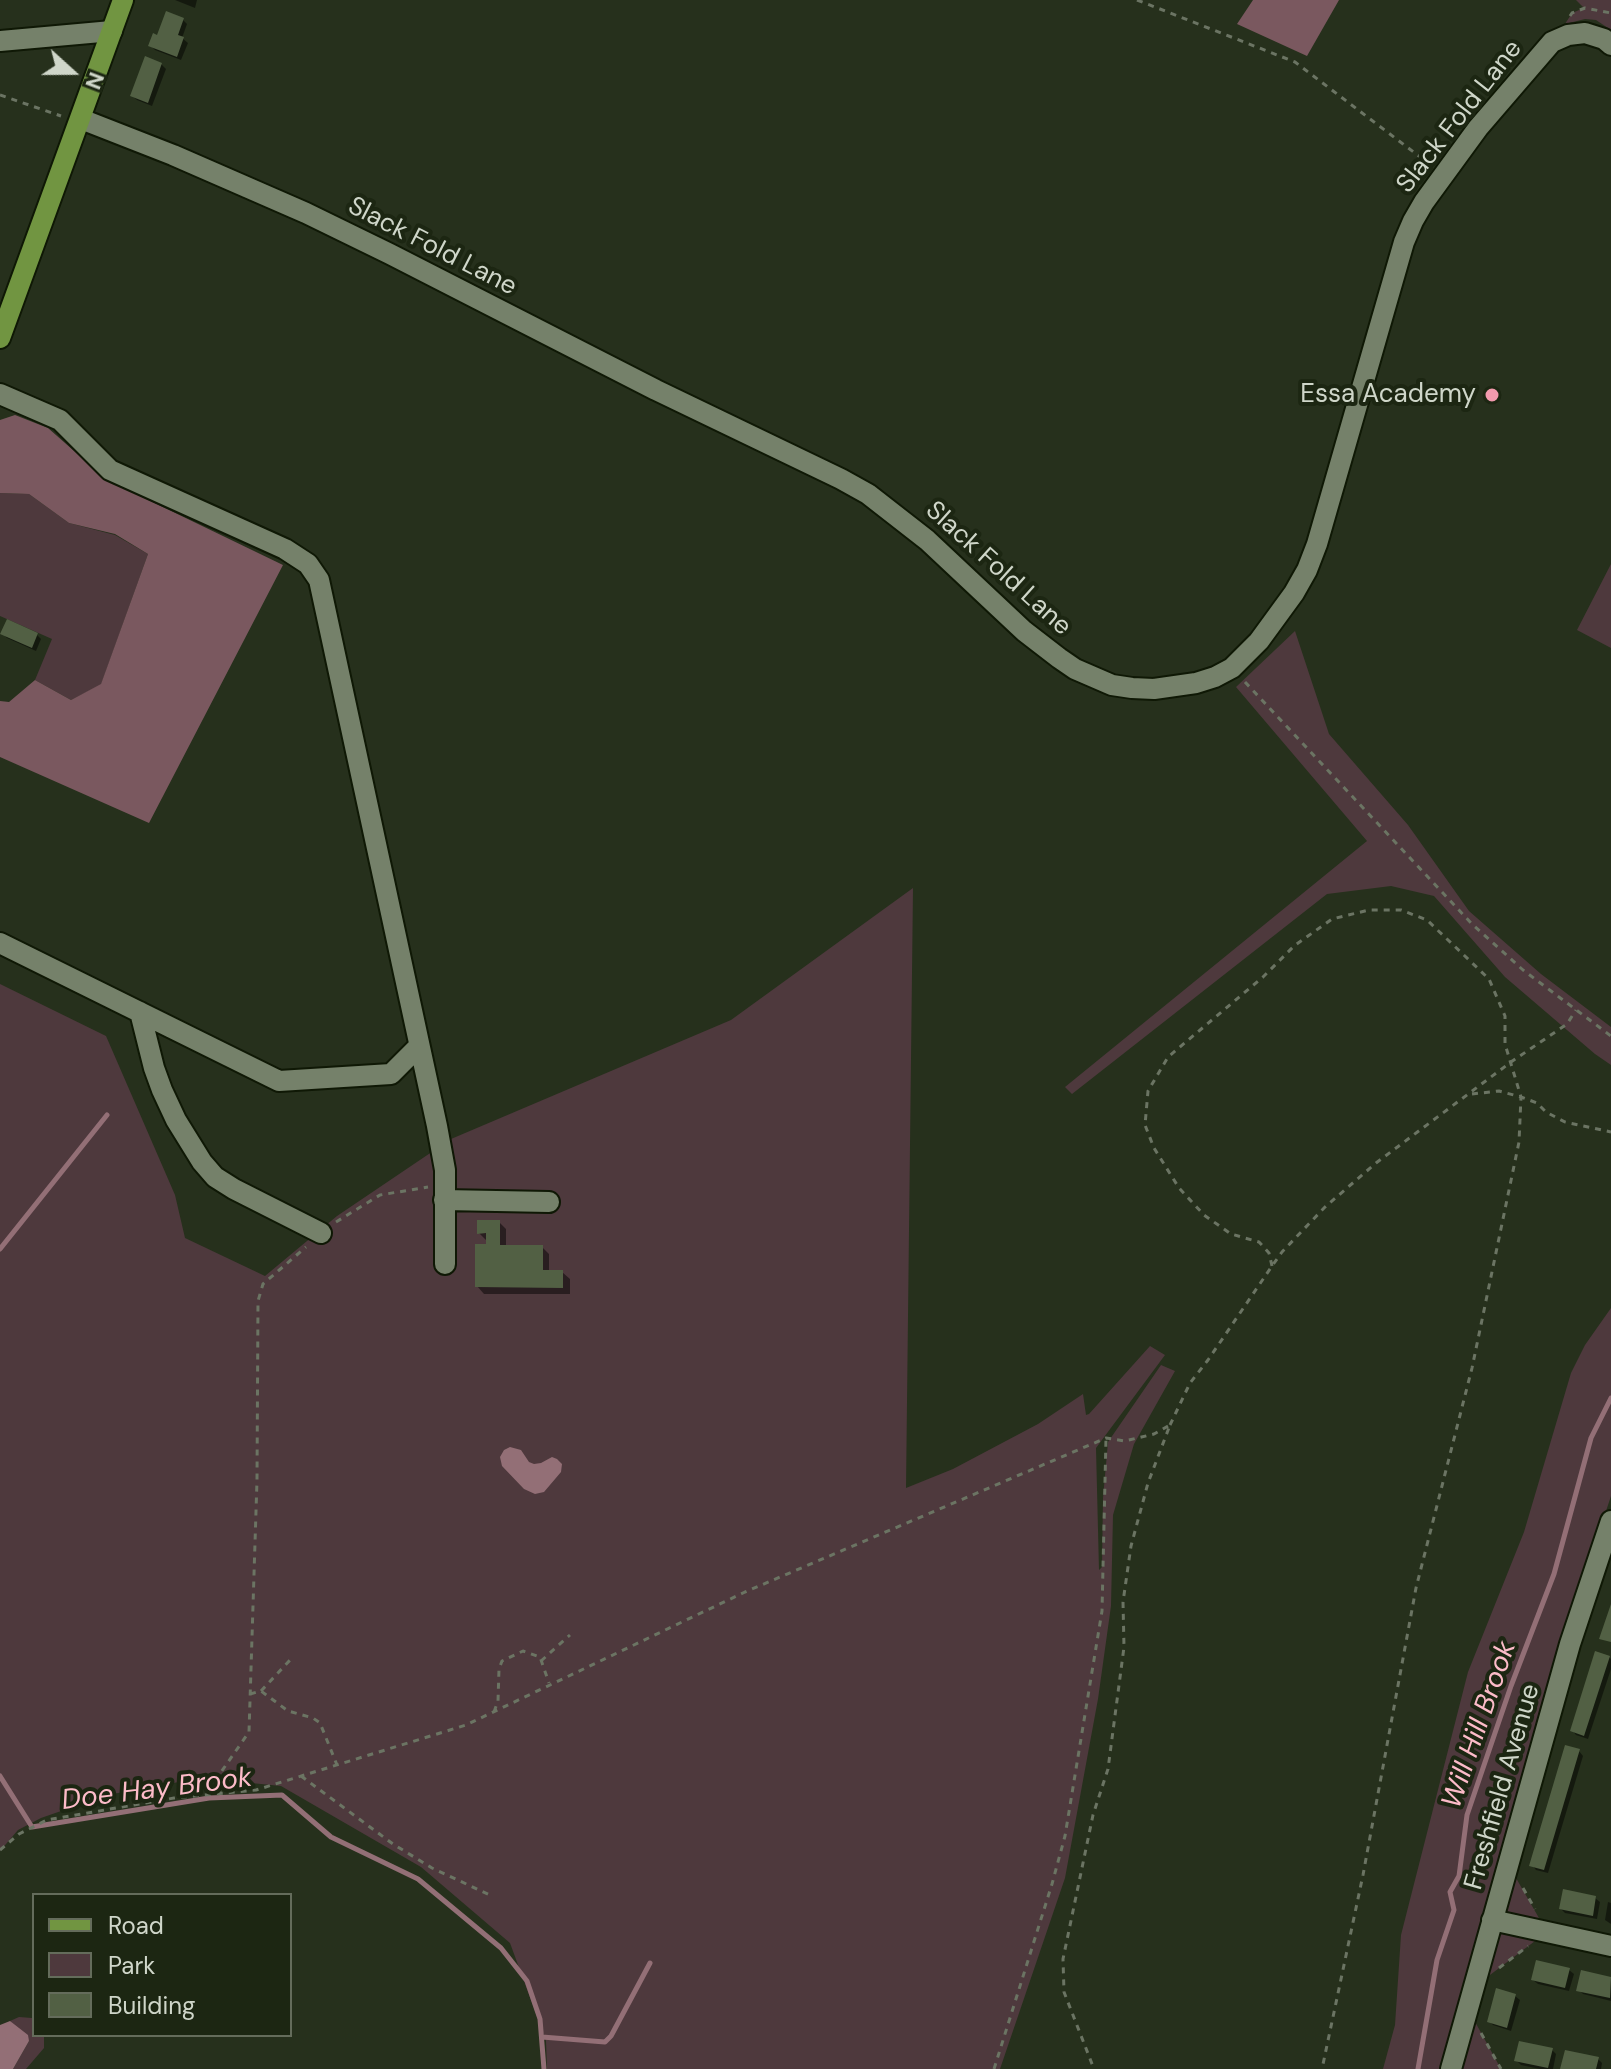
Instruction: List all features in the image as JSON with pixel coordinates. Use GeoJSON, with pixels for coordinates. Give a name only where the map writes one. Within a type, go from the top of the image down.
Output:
{"type":"FeatureCollection","features":[{"type":"Feature","properties":{"kind":"main road"},"geometry":{"type":"LineString","coordinates":[[0,338],[123,0]]}},
{"type":"Feature","properties":{"kind":"street"},"geometry":{"type":"LineString","coordinates":[[0,41],[112,31]]}},
{"type":"Feature","properties":{"kind":"street","name":"Slack Fold Lane"},"geometry":{"type":"LineString","coordinates":[[80,121],[173,155],[306,213],[868,494],[927,540],[1024,631],[1059,658],[1112,685],[1154,689],[1196,683],[1232,668],[1259,641],[1307,570],[1404,242],[1418,212],[1444,175],[1478,128],[1552,42],[1568,35],[1585,33],[1604,39],[1611,45]]}},
{"type":"Feature","properties":{"kind":"street"},"geometry":{"type":"LineString","coordinates":[[0,394],[60,420],[110,470],[285,549],[308,564],[319,580],[437,1126],[445,1170],[445,1264]]}},
{"type":"Feature","properties":{"kind":"street"},"geometry":{"type":"LineString","coordinates":[[0,943],[279,1081],[391,1074],[419,1046]]}},
{"type":"Feature","properties":{"kind":"street"},"geometry":{"type":"LineString","coordinates":[[140,1012],[162,1090],[202,1162],[215,1177],[234,1189],[321,1233]]}},
{"type":"Feature","properties":{"kind":"street"},"geometry":{"type":"LineString","coordinates":[[444,1193],[549,1202]]}},
{"type":"Feature","properties":{"kind":"street","name":"Freshfield Avenue"},"geometry":{"type":"LineString","coordinates":[[1451,2069],[1570,1644],[1611,1521]]}},
{"type":"Feature","properties":{"kind":"street"},"geometry":{"type":"LineString","coordinates":[[1492,1920],[1611,1946]]}},
{"type":"Feature","properties":{"kind":"path"},"geometry":{"type":"LineString","coordinates":[[1137,0],[1295,62],[1444,175]]}},
{"type":"Feature","properties":{"kind":"path"},"geometry":{"type":"LineString","coordinates":[[0,95],[80,121]]}},
{"type":"Feature","properties":{"kind":"path"},"geometry":{"type":"LineString","coordinates":[[1232,668],[1472,924],[1523,970],[1611,1036]]}},
{"type":"Feature","properties":{"kind":"path"},"geometry":{"type":"LineString","coordinates":[[1272,1266],[1269,1253],[1259,1242],[1231,1234],[1204,1215],[1179,1188],[1154,1148],[1145,1125],[1148,1091],[1168,1057],[1263,977],[1294,946],[1332,919],[1369,910],[1401,910],[1427,920],[1489,979],[1505,1016],[1505,1044],[1521,1097],[1519,1142],[1472,1368],[1416,1588],[1363,1875],[1322,2069]]}},
{"type":"Feature","properties":{"kind":"path"},"geometry":{"type":"LineString","coordinates":[[1094,2069],[1064,1992],[1063,1959],[1093,1815],[1108,1769],[1124,1647],[1123,1602],[1131,1546],[1148,1483],[1170,1425],[1190,1383],[1272,1266],[1325,1207],[1376,1163],[1567,1024],[1576,1010]]}},
{"type":"Feature","properties":{"kind":"path"},"geometry":{"type":"LineString","coordinates":[[1465,1098],[1476,1093],[1499,1091],[1537,1103],[1565,1122],[1611,1132]]}},
{"type":"Feature","properties":{"kind":"path"},"geometry":{"type":"LineString","coordinates":[[220,1794],[219,1775],[249,1732],[257,1480],[258,1301],[263,1284],[321,1233],[380,1195],[413,1188],[444,1193]]}},
{"type":"Feature","properties":{"kind":"path"},"geometry":{"type":"LineString","coordinates":[[0,1850],[19,1834],[47,1820],[174,1798],[256,1790],[466,1725],[745,1592],[1106,1438],[1125,1441],[1154,1434],[1170,1425]]}},
{"type":"Feature","properties":{"kind":"path"},"geometry":{"type":"LineString","coordinates":[[994,2069],[1065,1836],[1102,1611],[1106,1438]]}},
{"type":"Feature","properties":{"kind":"path"},"geometry":{"type":"LineString","coordinates":[[541,1661],[570,1635]]}},
{"type":"Feature","properties":{"kind":"path"},"geometry":{"type":"LineString","coordinates":[[494,1712],[502,1661],[523,1651],[540,1657],[550,1685]]}},
{"type":"Feature","properties":{"kind":"path"},"geometry":{"type":"LineString","coordinates":[[250,1694],[261,1691],[291,1659]]}},
{"type":"Feature","properties":{"kind":"path"},"geometry":{"type":"LineString","coordinates":[[261,1691],[288,1711],[320,1723],[337,1765]]}},
{"type":"Feature","properties":{"kind":"path"},"geometry":{"type":"LineString","coordinates":[[301,1776],[393,1844],[432,1868],[492,1896]]}},
{"type":"Feature","properties":{"kind":"path"},"geometry":{"type":"LineString","coordinates":[[1498,1969],[1549,1932],[1508,1864]]}},
{"type":"Feature","properties":{"kind":"path"},"geometry":{"type":"LineString","coordinates":[[1468,2009],[1501,2069]]}},
{"type":"Feature","properties":{"kind":"green space"},"geometry":{"type":"Polygon","coordinates":[[[1576,0],[1611,0],[1611,30],[1596,20],[1565,24],[1572,13],[1584,8],[1576,0]]]}},
{"type":"Feature","properties":{"kind":"green space"},"geometry":{"type":"Polygon","coordinates":[[[0,493],[29,494],[69,523],[115,535],[148,554],[101,685],[71,700],[35,680],[52,639],[0,616],[0,493]]]}},
{"type":"Feature","properties":{"kind":"green space"},"geometry":{"type":"Polygon","coordinates":[[[1611,564],[1611,648],[1577,630],[1611,564]]]}},
{"type":"Feature","properties":{"kind":"green space"},"geometry":{"type":"Polygon","coordinates":[[[1295,631],[1329,734],[1408,825],[1469,911],[1541,974],[1611,1027],[1611,1065],[1505,977],[1434,896],[1391,886],[1327,894],[1072,1094],[1065,1087],[1367,841],[1236,687],[1295,631]]]}},
{"type":"Feature","properties":{"kind":"green space"},"geometry":{"type":"Polygon","coordinates":[[[913,888],[906,1488],[953,1469],[1038,1424],[1083,1394],[1086,1415],[1089,1414],[1150,1346],[1165,1355],[1096,1448],[1099,1570],[1102,1567],[1108,1442],[1161,1365],[1175,1371],[1134,1444],[1113,1515],[1111,1606],[1098,1699],[1065,1878],[1000,2069],[547,2069],[546,2041],[510,1943],[421,1867],[281,1786],[201,1778],[107,1795],[41,1818],[18,1830],[0,1851],[0,984],[106,1036],[175,1195],[185,1238],[265,1276],[337,1216],[451,1139],[731,1020],[913,888]]]}},
{"type":"Feature","properties":{"kind":"green space"},"geometry":{"type":"Polygon","coordinates":[[[1611,1308],[1611,1496],[1542,1703],[1444,2069],[1383,2069],[1395,2025],[1401,1935],[1468,1672],[1524,1532],[1571,1373],[1585,1345],[1611,1308]]]}},
{"type":"Feature","properties":{"kind":"green space"},"geometry":{"type":"Polygon","coordinates":[[[1508,1864],[1547,1932],[1474,1987],[1508,1864]]]}},
{"type":"Feature","properties":{"kind":"green space"},"geometry":{"type":"Polygon","coordinates":[[[1468,2009],[1501,2069],[1452,2069],[1468,2009]]]}},
{"type":"Feature","properties":{"kind":"green space"},"geometry":{"type":"Polygon","coordinates":[[[19,2017],[32,2018],[32,2037],[44,2037],[44,2048],[26,2069],[13,2069],[29,2041],[10,2021],[19,2017]]]}},
{"type":"Feature","properties":{"kind":"shaded area"},"geometry":{"type":"Polygon","coordinates":[[[1253,0],[1339,0],[1307,56],[1237,24],[1253,0]]]}},
{"type":"Feature","properties":{"kind":"shaded area"},"geometry":{"type":"Polygon","coordinates":[[[15,415],[48,428],[107,480],[283,565],[149,823],[0,757],[0,701],[9,702],[35,680],[71,700],[101,684],[148,554],[115,534],[69,523],[29,494],[0,493],[0,420],[15,415]]]}},
{"type":"Feature","properties":{"kind":"shaded area"},"geometry":{"type":"Polygon","coordinates":[[[510,1447],[521,1450],[534,1464],[552,1457],[557,1459],[562,1464],[561,1472],[544,1492],[535,1494],[524,1489],[502,1466],[500,1457],[510,1447]]]}},
{"type":"Feature","properties":{"kind":"shaded area"},"geometry":{"type":"Polygon","coordinates":[[[10,2021],[28,2035],[29,2041],[13,2069],[0,2069],[0,2025],[10,2021]]]}},
{"type":"Feature","properties":{"kind":"building"},"geometry":{"type":"Polygon","coordinates":[[[166,11],[184,18],[178,35],[184,37],[177,57],[148,46],[153,33],[157,35],[166,11]]]}},
{"type":"Feature","properties":{"kind":"building"},"geometry":{"type":"Polygon","coordinates":[[[145,56],[162,63],[148,103],[130,96],[145,56]]]}},
{"type":"Feature","properties":{"kind":"building"},"geometry":{"type":"Polygon","coordinates":[[[7,619],[38,633],[32,648],[0,634],[7,619]]]}},
{"type":"Feature","properties":{"kind":"building"},"geometry":{"type":"Polygon","coordinates":[[[477,1220],[500,1220],[500,1245],[543,1245],[543,1270],[563,1270],[563,1288],[475,1287],[475,1244],[486,1244],[486,1233],[477,1234],[477,1220]]]}},
{"type":"Feature","properties":{"kind":"building"},"geometry":{"type":"Polygon","coordinates":[[[1611,1604],[1611,1642],[1599,1639],[1611,1604]]]}},
{"type":"Feature","properties":{"kind":"building"},"geometry":{"type":"Polygon","coordinates":[[[1595,1651],[1610,1656],[1584,1736],[1570,1731],[1595,1651]]]}},
{"type":"Feature","properties":{"kind":"building"},"geometry":{"type":"Polygon","coordinates":[[[1565,1745],[1580,1749],[1544,1870],[1529,1866],[1565,1745]]]}},
{"type":"Feature","properties":{"kind":"building"},"geometry":{"type":"Polygon","coordinates":[[[1563,1889],[1596,1896],[1593,1916],[1559,1909],[1563,1889]]]}},
{"type":"Feature","properties":{"kind":"building"},"geometry":{"type":"Polygon","coordinates":[[[1536,1960],[1570,1968],[1565,1988],[1531,1980],[1536,1960]]]}},
{"type":"Feature","properties":{"kind":"building"},"geometry":{"type":"Polygon","coordinates":[[[1581,1970],[1611,1977],[1610,1998],[1576,1991],[1581,1970]]]}},
{"type":"Feature","properties":{"kind":"building"},"geometry":{"type":"Polygon","coordinates":[[[1496,1988],[1516,1994],[1507,2028],[1487,2022],[1496,1988]]]}},
{"type":"Feature","properties":{"kind":"building"},"geometry":{"type":"Polygon","coordinates":[[[1519,2041],[1553,2048],[1548,2068],[1514,2061],[1519,2041]]]}},
{"type":"Feature","properties":{"kind":"building"},"geometry":{"type":"Polygon","coordinates":[[[1565,2050],[1599,2057],[1596,2069],[1560,2069],[1565,2050]]]}},
{"type":"Feature","properties":{"kind":"waterway","name":"Doe Hay Brook"},"geometry":{"type":"LineString","coordinates":[[0,1249],[107,1115]]}},
{"type":"Feature","properties":{"kind":"waterway","name":"Will Hill Brook"},"geometry":{"type":"LineString","coordinates":[[1418,2069],[1437,1960],[1454,1910],[1450,1892],[1459,1876],[1467,1815],[1511,1686],[1554,1574],[1591,1438],[1611,1398]]}},
{"type":"Feature","properties":{"kind":"waterway","name":"Doe Hay Brook"},"geometry":{"type":"LineString","coordinates":[[0,1776],[32,1827],[209,1798],[282,1795],[331,1837],[418,1879],[501,1948],[527,1981],[540,2019],[544,2069]]}},
{"type":"Feature","properties":{"kind":"waterway"},"geometry":{"type":"LineString","coordinates":[[542,2037],[605,2042],[650,1963]]}},
{"type":"Feature","properties":{"kind":"place","name":"Essa Academy"},"geometry":{"type":"Point","coordinates":[1492,395]}}]}
